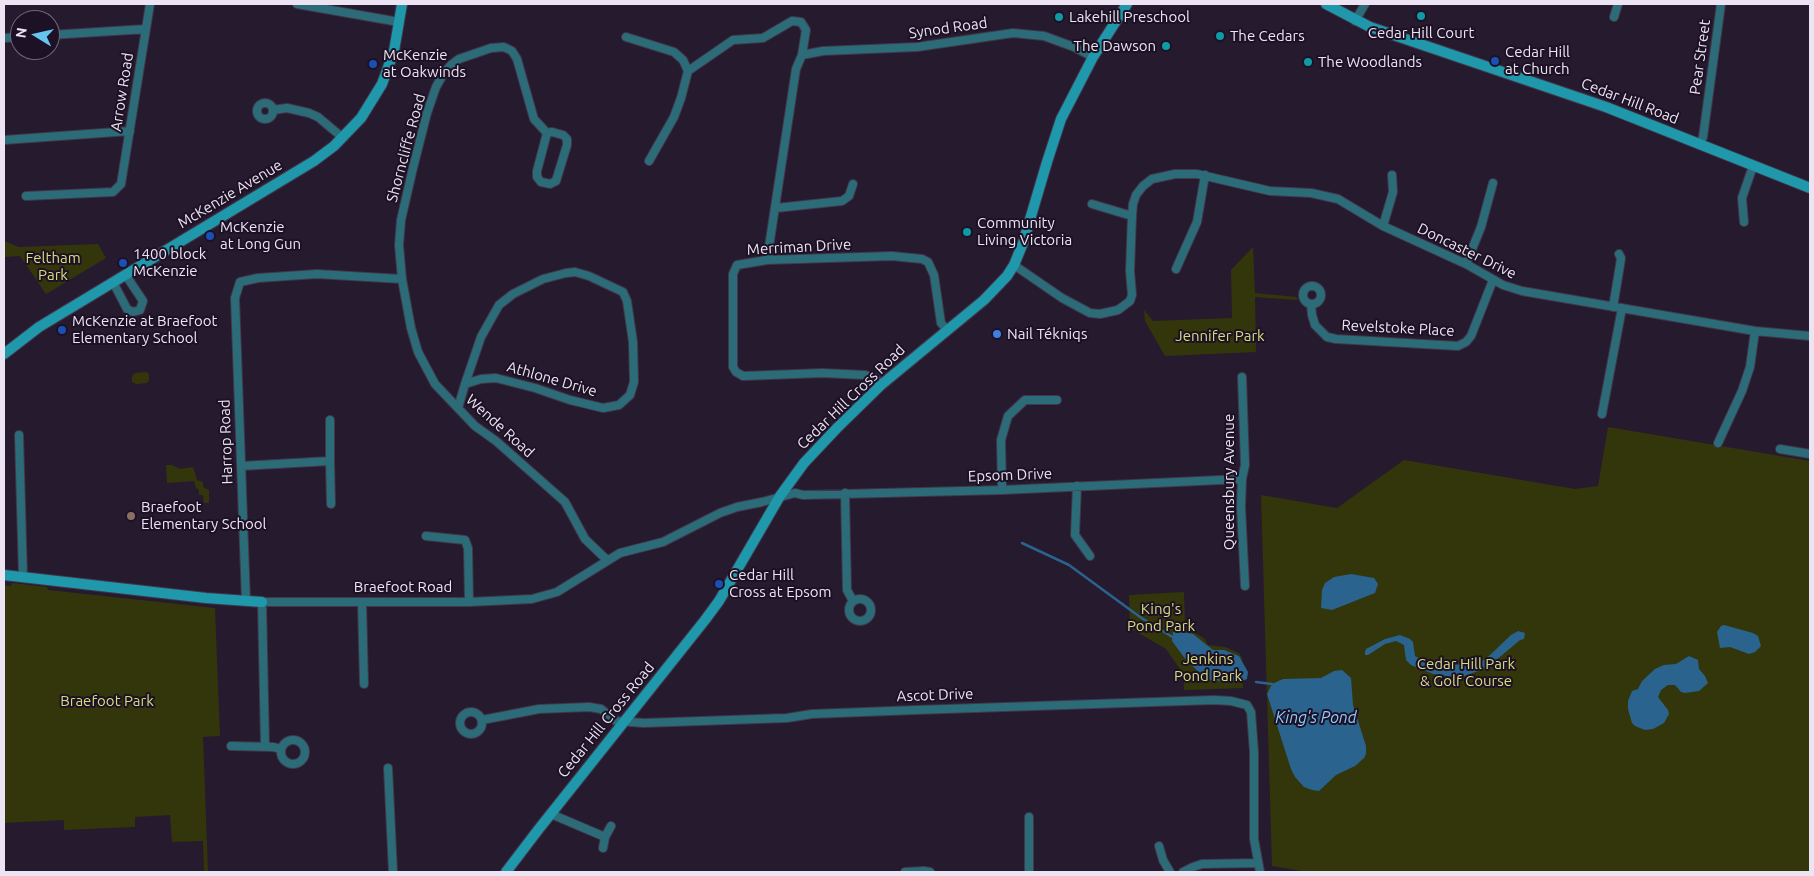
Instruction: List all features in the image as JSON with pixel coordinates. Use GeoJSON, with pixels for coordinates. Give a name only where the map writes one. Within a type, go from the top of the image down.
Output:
{"type":"FeatureCollection","features":[{"type":"Feature","properties":{"kind":"main road","name":"McKenzie Avenue"},"geometry":{"type":"LineString","coordinates":[[4,354],[39,327],[314,161],[344,138],[361,118],[382,84],[392,56],[402,4]]}},
{"type":"Feature","properties":{"kind":"main road","name":"Cedar Hill Cross Road"},"geometry":{"type":"LineString","coordinates":[[506,872],[718,600],[780,496],[804,463],[882,385],[988,297],[1007,276],[1023,243],[1046,162],[1061,120],[1093,57],[1126,4]]}},
{"type":"Feature","properties":{"kind":"main road","name":"Cedar Hill Road"},"geometry":{"type":"LineString","coordinates":[[1326,4],[1370,27],[1606,107],[1810,188]]}},
{"type":"Feature","properties":{"kind":"main road","name":"Braefoot Road"},"geometry":{"type":"LineString","coordinates":[[4,575],[262,602]]}},
{"type":"Feature","properties":{"kind":"street","name":"Arrow Road"},"geometry":{"type":"LineString","coordinates":[[26,196],[113,192],[120,184],[150,4]]}},
{"type":"Feature","properties":{"kind":"street"},"geometry":{"type":"LineString","coordinates":[[297,4],[399,22]]}},
{"type":"Feature","properties":{"kind":"street"},"geometry":{"type":"LineString","coordinates":[[1356,20],[1365,4]]}},
{"type":"Feature","properties":{"kind":"street"},"geometry":{"type":"LineString","coordinates":[[1614,17],[1618,4]]}},
{"type":"Feature","properties":{"kind":"street","name":"Pear Street"},"geometry":{"type":"LineString","coordinates":[[1700,144],[1703,138],[1721,4]]}},
{"type":"Feature","properties":{"kind":"street"},"geometry":{"type":"LineString","coordinates":[[649,161],[674,117],[688,71],[732,40],[763,38],[792,21],[801,22],[806,30],[802,55],[796,69],[767,260]]}},
{"type":"Feature","properties":{"kind":"street"},"geometry":{"type":"LineString","coordinates":[[60,34],[146,29]]}},
{"type":"Feature","properties":{"kind":"street","name":"Synod Road"},"geometry":{"type":"LineString","coordinates":[[802,55],[823,51],[917,47],[1013,33],[1044,36],[1074,47],[1093,57]]}},
{"type":"Feature","properties":{"kind":"street"},"geometry":{"type":"LineString","coordinates":[[626,38],[674,52],[682,60],[688,71]]}},
{"type":"Feature","properties":{"kind":"street","name":"Shorncliffe Road"},"geometry":{"type":"LineString","coordinates":[[402,279],[399,245],[401,220],[412,168],[428,113],[436,87],[444,73],[459,59],[491,48],[504,47],[512,51],[518,59],[534,119],[546,133]]}},
{"type":"Feature","properties":{"kind":"street"},"geometry":{"type":"LineString","coordinates":[[273,110],[287,108],[309,113],[323,120],[344,138]]}},
{"type":"Feature","properties":{"kind":"street"},"geometry":{"type":"LineString","coordinates":[[4,140],[130,131]]}},
{"type":"Feature","properties":{"kind":"street"},"geometry":{"type":"LineString","coordinates":[[552,132],[563,135],[567,145],[556,181],[550,184],[541,182],[537,177],[546,133],[552,132]]}},
{"type":"Feature","properties":{"kind":"street"},"geometry":{"type":"LineString","coordinates":[[1744,222],[1742,198],[1753,166]]}},
{"type":"Feature","properties":{"kind":"street","name":"Doncaster Drive"},"geometry":{"type":"LineString","coordinates":[[1132,216],[1136,195],[1143,186],[1152,179],[1175,174],[1205,176],[1270,191],[1311,193],[1338,199],[1383,226],[1466,264],[1493,280],[1522,291],[1755,331],[1810,336]]}},
{"type":"Feature","properties":{"kind":"street"},"geometry":{"type":"LineString","coordinates":[[1383,226],[1393,192],[1392,175]]}},
{"type":"Feature","properties":{"kind":"street"},"geometry":{"type":"LineString","coordinates":[[1176,269],[1197,222],[1205,176]]}},
{"type":"Feature","properties":{"kind":"street"},"geometry":{"type":"LineString","coordinates":[[1466,264],[1481,227],[1493,183]]}},
{"type":"Feature","properties":{"kind":"street"},"geometry":{"type":"LineString","coordinates":[[776,208],[842,201],[849,196],[853,184]]}},
{"type":"Feature","properties":{"kind":"street"},"geometry":{"type":"LineString","coordinates":[[1014,265],[1085,311],[1100,314],[1118,310],[1130,301],[1132,295],[1130,271],[1132,216],[1092,204]]}},
{"type":"Feature","properties":{"kind":"street"},"geometry":{"type":"LineString","coordinates":[[1613,307],[1621,258],[1619,254]]}},
{"type":"Feature","properties":{"kind":"street","name":"Merriman Drive"},"geometry":{"type":"LineString","coordinates":[[882,385],[875,378],[865,375],[822,373],[744,376],[736,372],[734,367],[733,274],[737,265],[767,260],[892,256],[922,258],[928,262],[934,275],[941,323],[947,330]]}},
{"type":"Feature","properties":{"kind":"street","name":"Athlone Drive"},"geometry":{"type":"LineString","coordinates":[[458,408],[465,384],[481,337],[499,305],[513,294],[543,279],[575,272],[589,276],[623,292],[627,302],[633,342],[634,382],[630,395],[619,405],[603,408],[496,378],[480,379],[465,384]]}},
{"type":"Feature","properties":{"kind":"street"},"geometry":{"type":"LineString","coordinates":[[113,282],[127,309],[133,312],[140,310],[143,301],[125,274]]}},
{"type":"Feature","properties":{"kind":"street","name":"Harrop Road"},"geometry":{"type":"LineString","coordinates":[[246,601],[235,325],[235,298],[240,282],[258,278],[317,274],[402,279]]}},
{"type":"Feature","properties":{"kind":"street","name":"Wende Road"},"geometry":{"type":"LineString","coordinates":[[402,279],[411,328],[418,352],[435,384],[475,426],[496,441],[565,502],[585,539],[607,560]]}},
{"type":"Feature","properties":{"kind":"street","name":"Revelstoke Place"},"geometry":{"type":"LineString","coordinates":[[1311,304],[1315,325],[1328,337],[1458,346],[1466,342],[1471,336],[1493,280]]}},
{"type":"Feature","properties":{"kind":"street"},"geometry":{"type":"LineString","coordinates":[[1602,414],[1622,308]]}},
{"type":"Feature","properties":{"kind":"street"},"geometry":{"type":"LineString","coordinates":[[1718,443],[1742,391],[1750,367],[1755,331]]}},
{"type":"Feature","properties":{"kind":"street","name":"Queensbury Avenue"},"geometry":{"type":"LineString","coordinates":[[1242,377],[1245,465],[1242,479],[1241,524],[1245,586]]}},
{"type":"Feature","properties":{"kind":"street"},"geometry":{"type":"LineString","coordinates":[[1002,490],[1001,440],[1008,416],[1025,400],[1057,400]]}},
{"type":"Feature","properties":{"kind":"street"},"geometry":{"type":"LineString","coordinates":[[330,420],[331,504]]}},
{"type":"Feature","properties":{"kind":"street"},"geometry":{"type":"LineString","coordinates":[[19,435],[23,577]]}},
{"type":"Feature","properties":{"kind":"street"},"geometry":{"type":"LineString","coordinates":[[1780,449],[1810,454]]}},
{"type":"Feature","properties":{"kind":"street"},"geometry":{"type":"LineString","coordinates":[[241,466],[330,462]]}},
{"type":"Feature","properties":{"kind":"street","name":"Epsom Drive"},"geometry":{"type":"LineString","coordinates":[[780,496],[795,493],[803,495],[1002,490],[1242,479]]}},
{"type":"Feature","properties":{"kind":"street"},"geometry":{"type":"LineString","coordinates":[[1077,486],[1076,535],[1090,556]]}},
{"type":"Feature","properties":{"kind":"street"},"geometry":{"type":"LineString","coordinates":[[845,493],[847,590],[853,601]]}},
{"type":"Feature","properties":{"kind":"street","name":"Braefoot Road"},"geometry":{"type":"LineString","coordinates":[[262,602],[469,602],[532,599],[546,596],[566,587],[620,553],[663,542],[720,513],[780,496]]}},
{"type":"Feature","properties":{"kind":"street"},"geometry":{"type":"LineString","coordinates":[[426,536],[465,540],[468,548],[469,602]]}},
{"type":"Feature","properties":{"kind":"street"},"geometry":{"type":"LineString","coordinates":[[262,602],[265,746]]}},
{"type":"Feature","properties":{"kind":"street"},"geometry":{"type":"LineString","coordinates":[[362,602],[364,684]]}},
{"type":"Feature","properties":{"kind":"street","name":"Ascot Drive"},"geometry":{"type":"LineString","coordinates":[[624,722],[778,718],[812,714],[1204,700],[1247,705],[1250,712],[1254,752],[1254,839],[1258,863]]}},
{"type":"Feature","properties":{"kind":"street"},"geometry":{"type":"LineString","coordinates":[[482,720],[539,709],[589,707],[601,709],[616,720],[624,722]]}},
{"type":"Feature","properties":{"kind":"street"},"geometry":{"type":"LineString","coordinates":[[231,746],[265,746],[281,749]]}},
{"type":"Feature","properties":{"kind":"street"},"geometry":{"type":"LineString","coordinates":[[388,768],[393,872]]}},
{"type":"Feature","properties":{"kind":"street"},"geometry":{"type":"LineString","coordinates":[[551,814],[605,837]]}},
{"type":"Feature","properties":{"kind":"street"},"geometry":{"type":"LineString","coordinates":[[1029,817],[1029,872]]}},
{"type":"Feature","properties":{"kind":"street"},"geometry":{"type":"LineString","coordinates":[[603,848],[605,837],[611,826]]}},
{"type":"Feature","properties":{"kind":"street"},"geometry":{"type":"LineString","coordinates":[[1159,846],[1163,860],[1170,872]]}},
{"type":"Feature","properties":{"kind":"street"},"geometry":{"type":"LineString","coordinates":[[1183,872],[1202,864],[1258,863],[1260,872]]}},
{"type":"Feature","properties":{"kind":"street"},"geometry":{"type":"LineString","coordinates":[[905,872],[930,872]]}},
{"type":"Feature","properties":{"kind":"green space","name":"Feltham Park"},"geometry":{"type":"Polygon","coordinates":[[[4,241],[19,247],[98,244],[106,258],[46,294],[20,256],[4,257],[4,241]]]}},
{"type":"Feature","properties":{"kind":"green space","name":"Jennifer Park"},"geometry":{"type":"Polygon","coordinates":[[[1253,247],[1255,293],[1297,297],[1297,300],[1255,297],[1256,352],[1165,356],[1145,321],[1144,310],[1153,321],[1232,318],[1231,270],[1253,247]]]}},
{"type":"Feature","properties":{"kind":"green space"},"geometry":{"type":"Polygon","coordinates":[[[146,372],[149,374],[147,383],[136,384],[132,382],[132,376],[135,373],[146,372]]]}},
{"type":"Feature","properties":{"kind":"green space","name":"Cedar Hill Park & Golf Course"},"geometry":{"type":"Polygon","coordinates":[[[1608,427],[1810,461],[1810,872],[1307,872],[1272,866],[1261,495],[1337,508],[1404,460],[1575,489],[1598,486],[1608,427]]]}},
{"type":"Feature","properties":{"kind":"green space"},"geometry":{"type":"Polygon","coordinates":[[[166,465],[172,465],[180,469],[193,467],[197,480],[203,482],[203,487],[209,490],[209,503],[204,503],[203,495],[199,495],[199,490],[196,488],[194,481],[167,483],[166,465]]]}},
{"type":"Feature","properties":{"kind":"green space","name":"Braefoot Park"},"geometry":{"type":"Polygon","coordinates":[[[12,583],[47,587],[48,590],[215,608],[220,736],[203,737],[208,872],[204,872],[203,841],[172,842],[170,815],[135,817],[135,827],[64,830],[64,820],[4,823],[4,585],[11,586],[12,583]]]}},
{"type":"Feature","properties":{"kind":"green space","name":"King's Pond Park"},"geometry":{"type":"Polygon","coordinates":[[[1184,592],[1185,625],[1205,639],[1208,645],[1225,647],[1239,653],[1242,658],[1243,688],[1184,690],[1184,675],[1166,649],[1130,628],[1129,595],[1184,592]]]}},
{"type":"Feature","properties":{"kind":"water"},"geometry":{"type":"Polygon","coordinates":[[[1351,574],[1374,578],[1378,584],[1375,593],[1332,610],[1321,608],[1322,590],[1325,583],[1334,577],[1351,574]]]}},
{"type":"Feature","properties":{"kind":"water"},"geometry":{"type":"Polygon","coordinates":[[[1724,625],[1753,633],[1758,636],[1761,646],[1755,652],[1749,654],[1730,647],[1720,648],[1717,632],[1724,625]]]}},
{"type":"Feature","properties":{"kind":"water"},"geometry":{"type":"Polygon","coordinates":[[[1518,631],[1525,633],[1524,639],[1520,640],[1488,667],[1465,676],[1453,677],[1433,674],[1411,665],[1406,660],[1404,645],[1396,641],[1385,644],[1365,655],[1366,649],[1385,639],[1400,635],[1413,642],[1415,656],[1427,663],[1446,665],[1472,664],[1481,662],[1518,631]]]}},
{"type":"Feature","properties":{"kind":"water","name":"Jenkins Pond Park"},"geometry":{"type":"Polygon","coordinates":[[[1173,632],[1193,634],[1213,650],[1224,650],[1239,656],[1248,672],[1247,679],[1243,681],[1210,680],[1201,674],[1186,660],[1172,641],[1173,632]]]}},
{"type":"Feature","properties":{"kind":"water"},"geometry":{"type":"Polygon","coordinates":[[[1689,656],[1698,660],[1699,669],[1708,683],[1699,691],[1685,693],[1681,692],[1675,685],[1668,685],[1661,690],[1658,697],[1669,714],[1664,723],[1653,729],[1645,730],[1635,726],[1632,723],[1628,709],[1628,701],[1632,691],[1638,689],[1642,681],[1655,669],[1664,665],[1676,664],[1689,656]]]}},
{"type":"Feature","properties":{"kind":"water","name":"King's Pond"},"geometry":{"type":"Polygon","coordinates":[[[1342,670],[1351,678],[1353,705],[1366,746],[1366,754],[1355,766],[1336,775],[1319,791],[1312,790],[1304,787],[1291,769],[1267,694],[1272,684],[1283,679],[1321,678],[1334,671],[1342,670]]]}},
{"type":"Feature","properties":{"kind":"waterway"},"geometry":{"type":"LineString","coordinates":[[1022,543],[1069,565],[1140,617],[1174,638]]}},
{"type":"Feature","properties":{"kind":"waterway"},"geometry":{"type":"LineString","coordinates":[[1256,682],[1272,684]]}},
{"type":"Feature","properties":{"kind":"place","name":"Cedar Hill Court"},"geometry":{"type":"Point","coordinates":[1421,16]}},
{"type":"Feature","properties":{"kind":"place","name":"Lakehill Preschool"},"geometry":{"type":"Point","coordinates":[1059,17]}},
{"type":"Feature","properties":{"kind":"place","name":"The Cedars"},"geometry":{"type":"Point","coordinates":[1220,36]}},
{"type":"Feature","properties":{"kind":"place","name":"The Dawson"},"geometry":{"type":"Point","coordinates":[1166,46]}},
{"type":"Feature","properties":{"kind":"place","name":"Cedar Hill at Church"},"geometry":{"type":"Point","coordinates":[1495,61]}},
{"type":"Feature","properties":{"kind":"place","name":"The Woodlands"},"geometry":{"type":"Point","coordinates":[1308,62]}},
{"type":"Feature","properties":{"kind":"place","name":"McKenzie at Oakwinds"},"geometry":{"type":"Point","coordinates":[373,64]}},
{"type":"Feature","properties":{"kind":"place","name":"Community Living Victoria"},"geometry":{"type":"Point","coordinates":[967,232]}},
{"type":"Feature","properties":{"kind":"place","name":"McKenzie at Long Gun"},"geometry":{"type":"Point","coordinates":[210,236]}},
{"type":"Feature","properties":{"kind":"place","name":"1400 block McKenzie"},"geometry":{"type":"Point","coordinates":[123,263]}},
{"type":"Feature","properties":{"kind":"place","name":"McKenzie at Braefoot Elementary School"},"geometry":{"type":"Point","coordinates":[62,330]}},
{"type":"Feature","properties":{"kind":"place","name":"Nail Tékniqs"},"geometry":{"type":"Point","coordinates":[997,334]}},
{"type":"Feature","properties":{"kind":"place","name":"Braefoot Elementary School"},"geometry":{"type":"Point","coordinates":[131,516]}},
{"type":"Feature","properties":{"kind":"place","name":"Cedar Hill Cross at Epsom"},"geometry":{"type":"Point","coordinates":[719,584]}}]}
